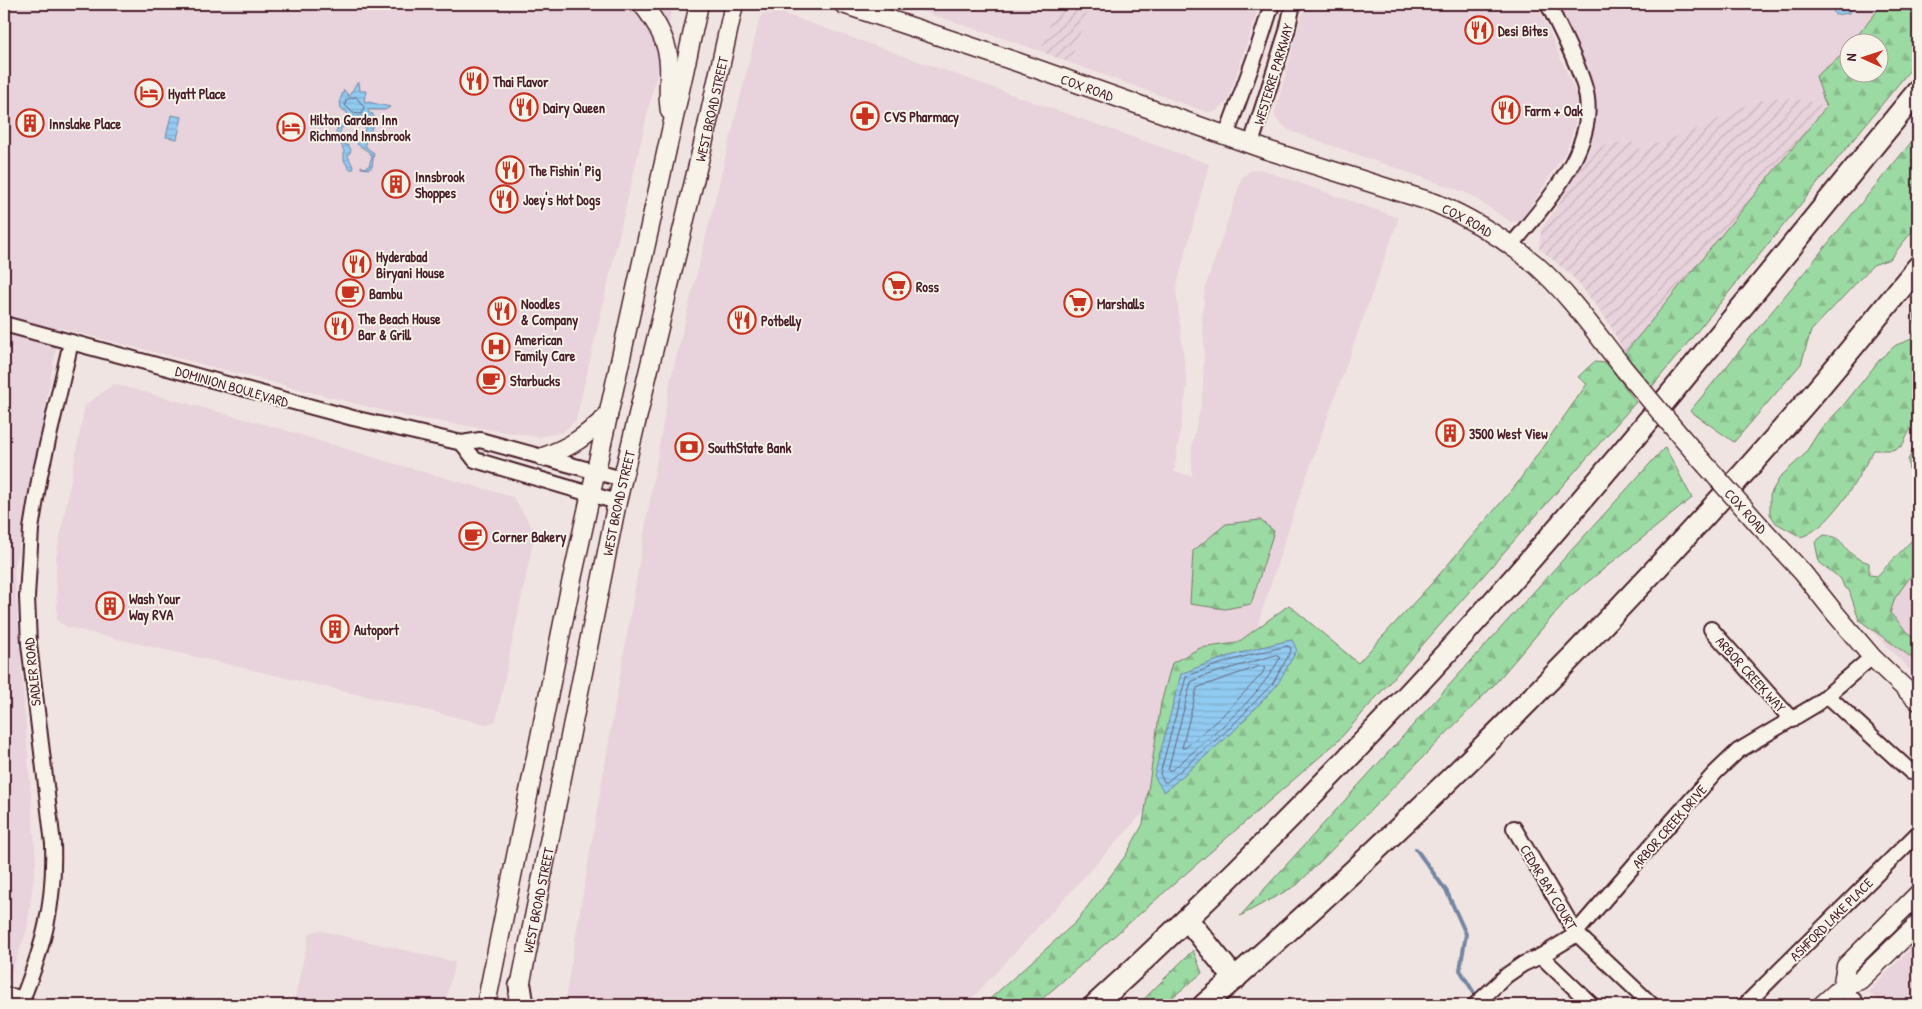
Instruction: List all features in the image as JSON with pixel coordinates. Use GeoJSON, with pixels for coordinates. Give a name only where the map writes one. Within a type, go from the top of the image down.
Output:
{"type":"FeatureCollection","features":[{"type":"Feature","properties":{"kind":"highway"},"geometry":{"type":"LineString","coordinates":[[1096,1005],[1290,818],[1491,604],[1579,503],[1728,325],[1918,90]]}},
{"type":"Feature","properties":{"kind":"highway"},"geometry":{"type":"LineString","coordinates":[[1204,1005],[1296,924],[1452,778],[1604,625],[1803,406],[1918,267]]}},
{"type":"Feature","properties":{"kind":"highway"},"geometry":{"type":"LineString","coordinates":[[1187,919],[1235,979]]}},
{"type":"Feature","properties":{"kind":"main road"},"geometry":{"type":"LineString","coordinates":[[642,4],[658,26],[666,47],[669,65],[667,96],[673,123]]}},
{"type":"Feature","properties":{"kind":"main road","name":"WEST BROAD STREET"},"geometry":{"type":"LineString","coordinates":[[486,1005],[590,493],[699,4]]}},
{"type":"Feature","properties":{"kind":"main road","name":"WEST BROAD STREET"},"geometry":{"type":"LineString","coordinates":[[520,999],[617,502],[704,140],[734,4]]}},
{"type":"Feature","properties":{"kind":"main road","name":"COX ROAD"},"geometry":{"type":"LineString","coordinates":[[843,4],[1035,68],[1226,136],[1435,202],[1456,211],[1511,246],[1536,265],[1559,289],[1682,438],[1803,573],[1872,657],[1918,701]]}},
{"type":"Feature","properties":{"kind":"main road"},"geometry":{"type":"LineString","coordinates":[[543,457],[559,452],[580,440],[608,416]]}},
{"type":"Feature","properties":{"kind":"main road"},"geometry":{"type":"LineString","coordinates":[[1842,987],[1846,966],[1918,894]]}},
{"type":"Feature","properties":{"kind":"main road"},"geometry":{"type":"LineString","coordinates":[[1822,1005],[1842,987],[1860,980],[1918,924]]}},
{"type":"Feature","properties":{"kind":"street","name":"WESTERRE PARKWAY"},"geometry":{"type":"LineString","coordinates":[[1226,136],[1272,4]]}},
{"type":"Feature","properties":{"kind":"street","name":"WESTERRE PARKWAY"},"geometry":{"type":"LineString","coordinates":[[1251,144],[1287,31],[1293,4]]}},
{"type":"Feature","properties":{"kind":"street"},"geometry":{"type":"LineString","coordinates":[[1511,246],[1550,197],[1571,164],[1585,135],[1588,108],[1585,86],[1547,4]]}},
{"type":"Feature","properties":{"kind":"street","name":"DOMINION BOULEVARD"},"geometry":{"type":"LineString","coordinates":[[4,324],[308,407],[462,443],[480,440],[622,480]]}},
{"type":"Feature","properties":{"kind":"street","name":"SADLER ROAD"},"geometry":{"type":"LineString","coordinates":[[25,1002],[46,935],[54,867],[28,644],[27,597],[29,554],[40,475],[71,342]]}},
{"type":"Feature","properties":{"kind":"street"},"geometry":{"type":"LineString","coordinates":[[462,443],[475,460],[617,502]]}},
{"type":"Feature","properties":{"kind":"street","name":"ARBOR CREEK WAY"},"geometry":{"type":"LineString","coordinates":[[1711,629],[1792,720]]}},
{"type":"Feature","properties":{"kind":"street","name":"ARBOR CREEK DRIVE"},"geometry":{"type":"LineString","coordinates":[[1475,1005],[1508,974],[1572,937],[1715,773],[1738,751],[1771,730],[1792,720],[1828,696],[1872,657]]}},
{"type":"Feature","properties":{"kind":"street"},"geometry":{"type":"LineString","coordinates":[[1828,696],[1911,772]]}},
{"type":"Feature","properties":{"kind":"street","name":"CEDAR BAY COURT"},"geometry":{"type":"LineString","coordinates":[[1514,828],[1576,932],[1652,1005]]}},
{"type":"Feature","properties":{"kind":"street","name":"ASHFORD LAKE PLACE"},"geometry":{"type":"LineString","coordinates":[[1745,1005],[1918,833]]}},
{"type":"Feature","properties":{"kind":"street"},"geometry":{"type":"LineString","coordinates":[[1541,956],[1592,1005]]}},
{"type":"Feature","properties":{"kind":"street"},"geometry":{"type":"LineString","coordinates":[[1842,987],[1858,1005]]}},
{"type":"Feature","properties":{"kind":"street"},"geometry":{"type":"LineString","coordinates":[[4,995],[25,1002]]}},
{"type":"Feature","properties":{"kind":"shaded area","name":"Innsbrook Shoppes"},"geometry":{"type":"Polygon","coordinates":[[[4,4],[673,4],[576,420],[563,432],[539,437],[404,416],[60,328],[14,572],[36,860],[27,930],[4,992],[4,4]]]}},
{"type":"Feature","properties":{"kind":"shaded area"},"geometry":{"type":"Polygon","coordinates":[[[901,4],[1057,4],[1040,51],[901,4]]]}},
{"type":"Feature","properties":{"kind":"shaded area"},"geometry":{"type":"Polygon","coordinates":[[[1057,4],[1090,4],[1070,63],[1040,51],[1057,4]]]}},
{"type":"Feature","properties":{"kind":"shaded area"},"geometry":{"type":"Polygon","coordinates":[[[1090,4],[1260,4],[1227,102],[1216,111],[1207,112],[1070,63],[1090,4]]]}},
{"type":"Feature","properties":{"kind":"shaded area"},"geometry":{"type":"Polygon","coordinates":[[[1305,4],[1537,4],[1577,96],[1577,114],[1565,153],[1521,221],[1511,222],[1467,193],[1290,131],[1279,122],[1274,116],[1305,4]]]}},
{"type":"Feature","properties":{"kind":"shaded area"},"geometry":{"type":"Polygon","coordinates":[[[1554,4],[1883,4],[1860,32],[1840,32],[1840,57],[1816,76],[1826,107],[1794,98],[1753,101],[1732,113],[1687,133],[1634,150],[1631,141],[1592,146],[1594,119],[1590,81],[1565,21],[1554,4]]]}},
{"type":"Feature","properties":{"kind":"shaded area"},"geometry":{"type":"Polygon","coordinates":[[[782,13],[1209,164],[1176,289],[1187,386],[1174,472],[1192,476],[1192,445],[1203,388],[1204,342],[1202,319],[1205,288],[1242,178],[1250,171],[1260,169],[1399,218],[1298,500],[1226,723],[966,1005],[564,1005],[670,382],[759,21],[762,14],[782,13]]]}},
{"type":"Feature","properties":{"kind":"shaded area"},"geometry":{"type":"Polygon","coordinates":[[[1783,97],[1805,100],[1826,107],[1625,353],[1607,320],[1584,290],[1570,274],[1539,248],[1541,230],[1562,199],[1570,181],[1592,146],[1632,141],[1634,150],[1687,133],[1732,113],[1753,101],[1783,97]]]}},
{"type":"Feature","properties":{"kind":"shaded area"},"geometry":{"type":"Polygon","coordinates":[[[114,384],[278,428],[385,461],[513,497],[535,532],[496,721],[486,724],[66,627],[57,620],[56,559],[85,405],[114,384]]]}},
{"type":"Feature","properties":{"kind":"shaded area"},"geometry":{"type":"Polygon","coordinates":[[[1918,569],[1918,678],[1868,627],[1918,569]]]}},
{"type":"Feature","properties":{"kind":"shaded area"},"geometry":{"type":"Polygon","coordinates":[[[318,930],[455,962],[445,1005],[293,1005],[309,934],[318,930]]]}},
{"type":"Feature","properties":{"kind":"shaded area"},"geometry":{"type":"Polygon","coordinates":[[[1918,941],[1918,1005],[1884,1005],[1868,992],[1918,941]]]}},
{"type":"Feature","properties":{"kind":"green space"},"geometry":{"type":"Polygon","coordinates":[[[1883,4],[1918,4],[1918,60],[1651,388],[1625,353],[1826,107],[1816,76],[1840,57],[1840,82],[1890,82],[1890,32],[1860,32],[1883,4]]]}},
{"type":"Feature","properties":{"kind":"green space"},"geometry":{"type":"Polygon","coordinates":[[[1918,134],[1918,224],[1890,259],[1873,265],[1811,331],[1801,364],[1734,442],[1690,411],[1918,134]]]}},
{"type":"Feature","properties":{"kind":"green space"},"geometry":{"type":"Polygon","coordinates":[[[1918,309],[1918,414],[1902,446],[1892,450],[1874,450],[1852,487],[1834,512],[1813,531],[1801,537],[1776,523],[1770,514],[1770,495],[1780,477],[1804,455],[1820,430],[1842,407],[1881,358],[1896,345],[1912,339],[1916,329],[1914,312],[1918,309]]]}},
{"type":"Feature","properties":{"kind":"green space"},"geometry":{"type":"Polygon","coordinates":[[[1594,362],[1607,363],[1636,402],[1338,741],[1035,1005],[983,1005],[1076,922],[1126,855],[1143,824],[1161,703],[1172,663],[1200,648],[1237,643],[1289,605],[1358,663],[1432,583],[1516,485],[1587,384],[1578,377],[1594,362]],[[1292,640],[1236,654],[1181,674],[1164,792],[1234,731],[1277,685],[1292,640]]]}},
{"type":"Feature","properties":{"kind":"green space"},"geometry":{"type":"Polygon","coordinates":[[[1918,441],[1918,476],[1909,469],[1908,460],[1918,441]]]}},
{"type":"Feature","properties":{"kind":"green space"},"geometry":{"type":"Polygon","coordinates":[[[1665,447],[1692,498],[1569,597],[1493,686],[1297,885],[1240,916],[1665,447]]]}},
{"type":"Feature","properties":{"kind":"green space"},"geometry":{"type":"Polygon","coordinates":[[[1260,520],[1274,531],[1251,604],[1225,609],[1190,604],[1193,551],[1226,524],[1260,520]]]}},
{"type":"Feature","properties":{"kind":"green space"},"geometry":{"type":"Polygon","coordinates":[[[1918,534],[1918,566],[1895,598],[1890,613],[1918,643],[1918,662],[1859,620],[1849,590],[1844,587],[1841,579],[1819,562],[1815,542],[1824,535],[1839,540],[1854,556],[1869,563],[1869,575],[1877,576],[1918,534]]]}},
{"type":"Feature","properties":{"kind":"green space"},"geometry":{"type":"Polygon","coordinates":[[[1193,950],[1202,973],[1163,1005],[1138,1005],[1193,950]]]}},
{"type":"Feature","properties":{"kind":"water"},"geometry":{"type":"Polygon","coordinates":[[[1830,4],[1854,4],[1849,13],[1835,15],[1830,4]]]}},
{"type":"Feature","properties":{"kind":"water"},"geometry":{"type":"Polygon","coordinates":[[[359,82],[360,91],[366,91],[364,101],[390,107],[385,110],[368,110],[376,118],[365,144],[374,153],[372,167],[369,169],[361,168],[361,166],[364,168],[369,166],[372,156],[357,144],[365,128],[359,123],[357,117],[354,119],[354,123],[341,128],[339,136],[342,143],[349,146],[351,150],[348,156],[354,169],[349,169],[344,160],[344,151],[336,133],[338,126],[347,122],[347,112],[341,109],[340,100],[344,90],[349,96],[359,82]]]}},
{"type":"Feature","properties":{"kind":"water"},"geometry":{"type":"Polygon","coordinates":[[[171,115],[182,117],[177,139],[166,137],[171,115]]]}},
{"type":"Feature","properties":{"kind":"water"},"geometry":{"type":"Polygon","coordinates":[[[1292,640],[1297,650],[1277,685],[1234,731],[1164,792],[1154,776],[1181,674],[1236,654],[1292,640]]]}},
{"type":"Feature","properties":{"kind":"waterway"},"geometry":{"type":"LineString","coordinates":[[1416,849],[1447,892],[1466,934],[1460,970],[1474,993]]}},
{"type":"Feature","properties":{"kind":"place","name":"Desi Bites"},"geometry":{"type":"Point","coordinates":[1479,30]}},
{"type":"Feature","properties":{"kind":"place","name":"Thai Flavor"},"geometry":{"type":"Point","coordinates":[474,81]}},
{"type":"Feature","properties":{"kind":"place","name":"Hyatt Place"},"geometry":{"type":"Point","coordinates":[149,93]}},
{"type":"Feature","properties":{"kind":"place","name":"Dairy Queen"},"geometry":{"type":"Point","coordinates":[524,107]}},
{"type":"Feature","properties":{"kind":"place","name":"Farm + Oak"},"geometry":{"type":"Point","coordinates":[1506,110]}},
{"type":"Feature","properties":{"kind":"place","name":"CVS Pharmacy"},"geometry":{"type":"Point","coordinates":[865,116]}},
{"type":"Feature","properties":{"kind":"place","name":"Innslake Place"},"geometry":{"type":"Point","coordinates":[30,123]}},
{"type":"Feature","properties":{"kind":"place","name":"Hilton Garden Inn Richmond Innsbrook"},"geometry":{"type":"Point","coordinates":[291,127]}},
{"type":"Feature","properties":{"kind":"place","name":"The Fishin' Pig"},"geometry":{"type":"Point","coordinates":[510,170]}},
{"type":"Feature","properties":{"kind":"place","name":"Innsbrook Shoppes"},"geometry":{"type":"Point","coordinates":[396,184]}},
{"type":"Feature","properties":{"kind":"place","name":"Joey's Hot Dogs"},"geometry":{"type":"Point","coordinates":[504,199]}},
{"type":"Feature","properties":{"kind":"place","name":"Hyderabad Biryani House"},"geometry":{"type":"Point","coordinates":[357,264]}},
{"type":"Feature","properties":{"kind":"place","name":"Ross"},"geometry":{"type":"Point","coordinates":[897,286]}},
{"type":"Feature","properties":{"kind":"place","name":"Bambu"},"geometry":{"type":"Point","coordinates":[350,293]}},
{"type":"Feature","properties":{"kind":"place","name":"Marshalls"},"geometry":{"type":"Point","coordinates":[1078,303]}},
{"type":"Feature","properties":{"kind":"place","name":"Noodles & Company"},"geometry":{"type":"Point","coordinates":[502,311]}},
{"type":"Feature","properties":{"kind":"place","name":"Potbelly"},"geometry":{"type":"Point","coordinates":[742,320]}},
{"type":"Feature","properties":{"kind":"place","name":"The Beach House Bar & Grill"},"geometry":{"type":"Point","coordinates":[339,326]}},
{"type":"Feature","properties":{"kind":"place","name":"American Family Care"},"geometry":{"type":"Point","coordinates":[496,347]}},
{"type":"Feature","properties":{"kind":"place","name":"Starbucks"},"geometry":{"type":"Point","coordinates":[491,380]}},
{"type":"Feature","properties":{"kind":"place","name":"3500 West View"},"geometry":{"type":"Point","coordinates":[1450,433]}},
{"type":"Feature","properties":{"kind":"place","name":"SouthState Bank"},"geometry":{"type":"Point","coordinates":[689,447]}},
{"type":"Feature","properties":{"kind":"place","name":"Corner Bakery"},"geometry":{"type":"Point","coordinates":[473,536]}},
{"type":"Feature","properties":{"kind":"place","name":"Wash Your Way RVA"},"geometry":{"type":"Point","coordinates":[110,606]}},
{"type":"Feature","properties":{"kind":"place","name":"Autoport"},"geometry":{"type":"Point","coordinates":[335,629]}}]}
